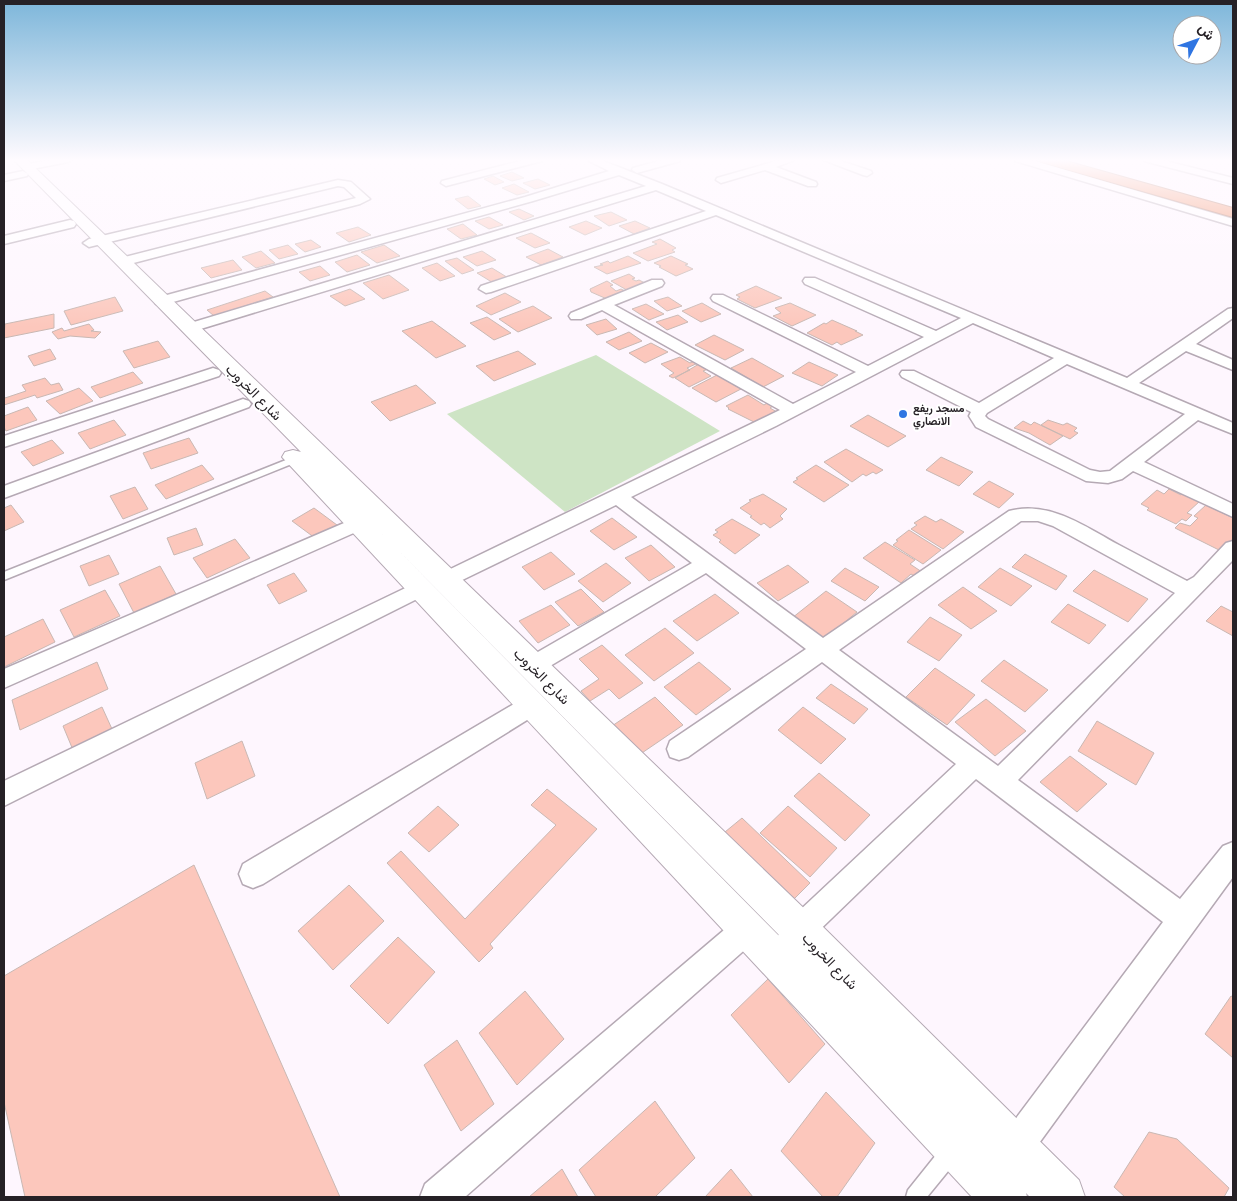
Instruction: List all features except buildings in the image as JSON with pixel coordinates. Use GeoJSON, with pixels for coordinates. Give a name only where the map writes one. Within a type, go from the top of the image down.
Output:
{"type":"FeatureCollection","features":[{"type":"Feature","properties":{"kind":"main road","name":"شارع الخروب"},"geometry":{"type":"LineString","coordinates":[[65,215],[358,524],[532,666],[800,930],[1062,1197]]}},
{"type":"Feature","properties":{"kind":"main road","name":"شارع الخروب"},"geometry":{"type":"LineString","coordinates":[[87,236],[122,262],[189,328],[432,585],[532,705],[1004,1197]]}},
{"type":"Feature","properties":{"kind":"street"},"geometry":{"type":"LineString","coordinates":[[4,240],[87,236],[186,215]]}},
{"type":"Feature","properties":{"kind":"street"},"geometry":{"type":"LineString","coordinates":[[122,262],[305,215]]}},
{"type":"Feature","properties":{"kind":"street"},"geometry":{"type":"LineString","coordinates":[[161,301],[468,215]]}},
{"type":"Feature","properties":{"kind":"street"},"geometry":{"type":"LineString","coordinates":[[189,328],[563,215]]}},
{"type":"Feature","properties":{"kind":"street"},"geometry":{"type":"LineString","coordinates":[[486,289],[706,215]]}},
{"type":"Feature","properties":{"kind":"street"},"geometry":{"type":"LineString","coordinates":[[728,215],[1067,357],[1233,429]]}},
{"type":"Feature","properties":{"kind":"street"},"geometry":{"type":"LineString","coordinates":[[1210,215],[1233,222]]}},
{"type":"Feature","properties":{"kind":"street"},"geometry":{"type":"LineString","coordinates":[[422,228],[455,248]]}},
{"type":"Feature","properties":{"kind":"street"},"geometry":{"type":"LineString","coordinates":[[810,281],[936,337]]}},
{"type":"Feature","properties":{"kind":"street"},"geometry":{"type":"LineString","coordinates":[[576,316],[657,283]]}},
{"type":"Feature","properties":{"kind":"street"},"geometry":{"type":"LineString","coordinates":[[718,298],[867,372]]}},
{"type":"Feature","properties":{"kind":"street"},"geometry":{"type":"LineString","coordinates":[[603,305],[792,410]]}},
{"type":"Feature","properties":{"kind":"street"},"geometry":{"type":"LineString","coordinates":[[1128,384],[1233,312]]}},
{"type":"Feature","properties":{"kind":"street"},"geometry":{"type":"LineString","coordinates":[[4,794],[432,585],[618,497],[973,318]]}},
{"type":"Feature","properties":{"kind":"street"},"geometry":{"type":"LineString","coordinates":[[1185,345],[1233,365]]}},
{"type":"Feature","properties":{"kind":"street"},"geometry":{"type":"LineString","coordinates":[[1067,357],[980,410],[977,416],[982,423],[1084,474],[1097,478],[1108,478],[1116,475],[1197,413]]}},
{"type":"Feature","properties":{"kind":"street"},"geometry":{"type":"LineString","coordinates":[[4,442],[213,372]]}},
{"type":"Feature","properties":{"kind":"street"},"geometry":{"type":"LineString","coordinates":[[908,374],[980,410]]}},
{"type":"Feature","properties":{"kind":"street"},"geometry":{"type":"LineString","coordinates":[[5,487],[243,404]]}},
{"type":"Feature","properties":{"kind":"street"},"geometry":{"type":"LineString","coordinates":[[1132,463],[1233,511]]}},
{"type":"Feature","properties":{"kind":"street"},"geometry":{"type":"LineString","coordinates":[[618,497],[1183,919]]}},
{"type":"Feature","properties":{"kind":"street"},"geometry":{"type":"LineString","coordinates":[[679,749],[1016,515],[1030,513],[1045,515],[1197,585]]}},
{"type":"Feature","properties":{"kind":"street"},"geometry":{"type":"LineString","coordinates":[[4,679],[358,524]]}},
{"type":"Feature","properties":{"kind":"street"},"geometry":{"type":"LineString","coordinates":[[999,782],[1233,548]]}},
{"type":"Feature","properties":{"kind":"street"},"geometry":{"type":"LineString","coordinates":[[532,666],[706,564]]}},
{"type":"Feature","properties":{"kind":"street"},"geometry":{"type":"LineString","coordinates":[[252,874],[532,705]]}},
{"type":"Feature","properties":{"kind":"street"},"geometry":{"type":"LineString","coordinates":[[772,955],[974,764]]}},
{"type":"Feature","properties":{"kind":"street"},"geometry":{"type":"LineString","coordinates":[[1014,1149],[1183,919],[1233,855]]}},
{"type":"Feature","properties":{"kind":"street"},"geometry":{"type":"LineString","coordinates":[[438,1197],[747,929]]}},
{"type":"Feature","properties":{"kind":"lane"},"geometry":{"type":"LineString","coordinates":[[4,576],[296,459]]}},
{"type":"Feature","properties":{"kind":"lane"},"geometry":{"type":"LineString","coordinates":[[915,1197],[956,1147]]}},
{"type":"Feature","properties":{"kind":"green space"},"geometry":{"type":"Polygon","coordinates":[[[596,355],[720,431],[565,512],[447,414],[596,355]]]}},
{"type":"Feature","properties":{"kind":"place","name":"مسجد ريفع الانصاري"},"geometry":{"type":"Point","coordinates":[903,414]}}]}
